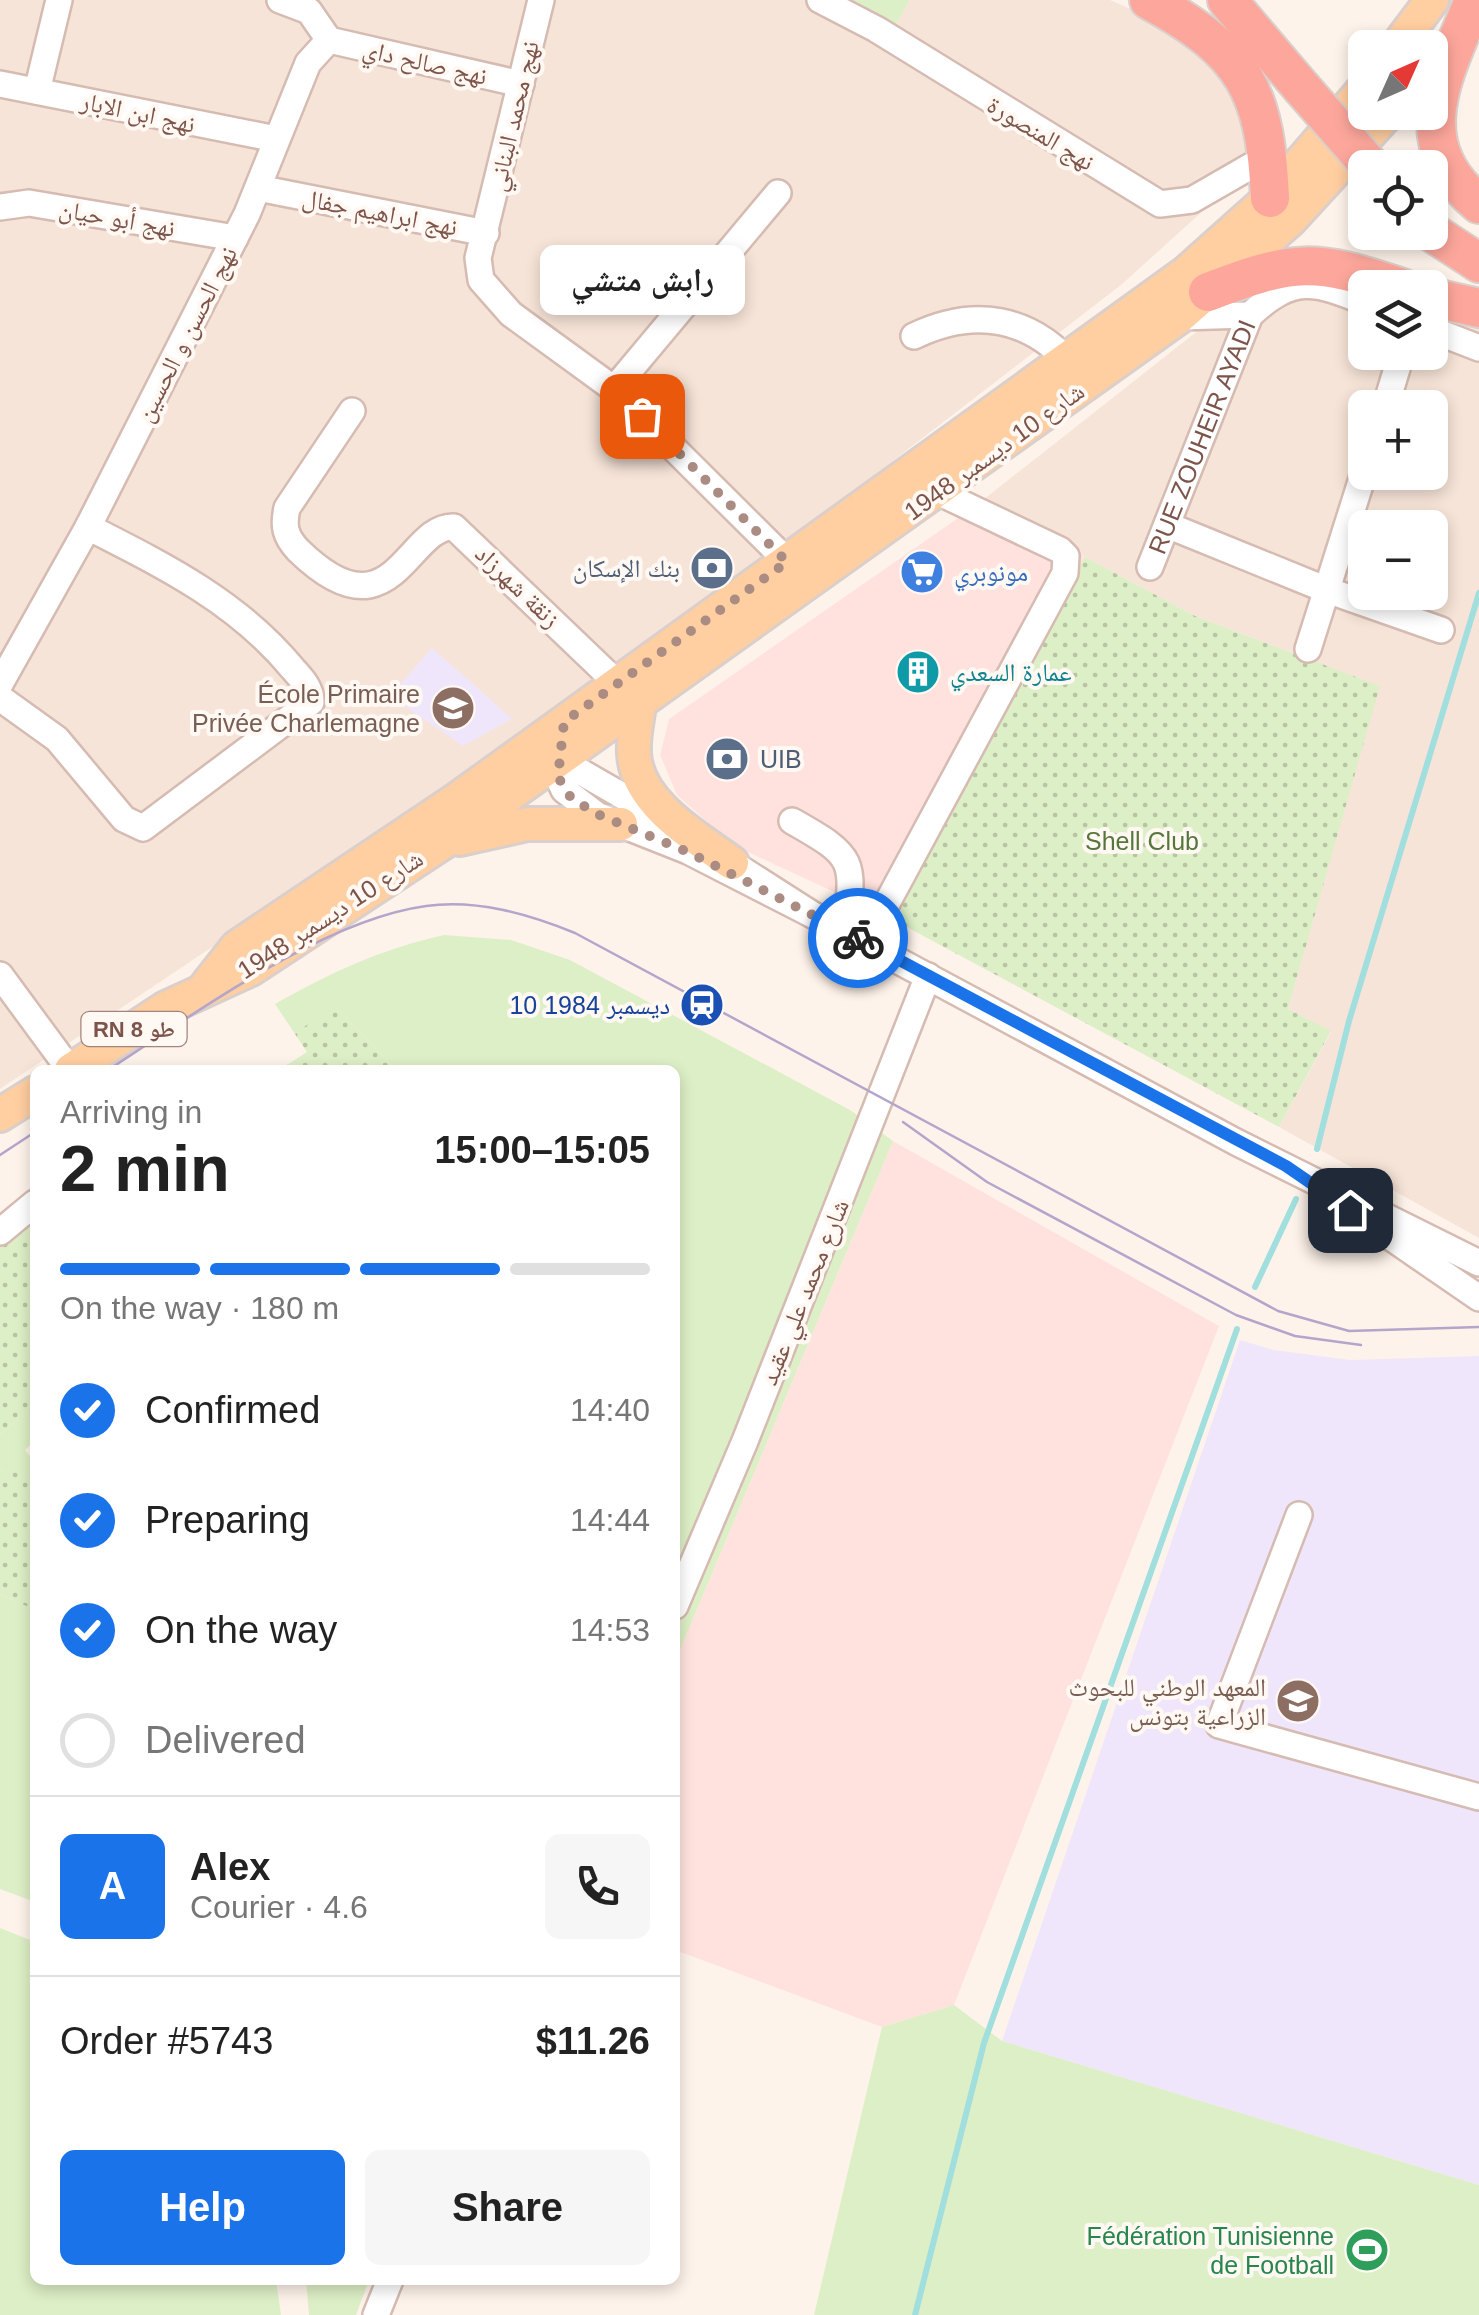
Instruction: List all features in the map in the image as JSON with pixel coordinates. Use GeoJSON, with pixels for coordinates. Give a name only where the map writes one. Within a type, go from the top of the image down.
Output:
{"type":"FeatureCollection","features":[{"type":"Feature","properties":{"kind":"highway"},"geometry":{"type":"LineString","coordinates":[[1149,0],[1186,20],[1223,49],[1255,94],[1266,128],[1270,184]]}},
{"type":"Feature","properties":{"kind":"highway"},"geometry":{"type":"LineString","coordinates":[[1227,0],[1356,150]]}},
{"type":"Feature","properties":{"kind":"highway"},"geometry":{"type":"LineString","coordinates":[[1472,0],[1436,96],[1436,132],[1443,162],[1479,204]]}},
{"type":"Feature","properties":{"kind":"highway"},"geometry":{"type":"LineString","coordinates":[[1448,243],[1479,263]]}},
{"type":"Feature","properties":{"kind":"highway"},"geometry":{"type":"LineString","coordinates":[[1208,292],[1281,266],[1303,263],[1348,270]]}},
{"type":"Feature","properties":{"kind":"highway"},"geometry":{"type":"LineString","coordinates":[[1448,301],[1479,308]]}},
{"type":"Feature","properties":{"kind":"main road"},"geometry":{"type":"LineString","coordinates":[[1410,30],[1432,0]]}},
{"type":"Feature","properties":{"kind":"main road"},"geometry":{"type":"LineString","coordinates":[[1448,33],[1472,0]]}},
{"type":"Feature","properties":{"kind":"main road","name":"شارع 10 ديسمبر 1948"},"geometry":{"type":"LineString","coordinates":[[798,572],[938,492],[1186,273],[1348,105]]}},
{"type":"Feature","properties":{"kind":"main road","name":"شارع 10 ديسمبر 1948"},"geometry":{"type":"LineString","coordinates":[[200,993],[238,947],[546,752],[1077,372],[1179,318],[1290,220],[1372,130]]}},
{"type":"Feature","properties":{"kind":"main road","name":"شارع 10 ديسمبر 1948"},"geometry":{"type":"LineString","coordinates":[[200,993],[250,969],[440,844],[546,752],[564,722],[628,694]]}},
{"type":"Feature","properties":{"kind":"main road"},"geometry":{"type":"LineString","coordinates":[[628,694],[637,771],[651,796],[732,864]]}},
{"type":"Feature","properties":{"kind":"main road"},"geometry":{"type":"LineString","coordinates":[[440,844],[527,824],[621,824]]}},
{"type":"Feature","properties":{"kind":"main road","name":"RN 8 طو"},"geometry":{"type":"LineString","coordinates":[[78,1065],[166,1008],[200,993]]}},
{"type":"Feature","properties":{"kind":"main road"},"geometry":{"type":"LineString","coordinates":[[0,1115],[30,1096]]}},
{"type":"Feature","properties":{"kind":"street"},"geometry":{"type":"LineString","coordinates":[[37,91],[59,0]]}},
{"type":"Feature","properties":{"kind":"street"},"geometry":{"type":"LineString","coordinates":[[280,0],[310,11],[328,40]]}},
{"type":"Feature","properties":{"kind":"street","name":"نهج محمد البناني"},"geometry":{"type":"LineString","coordinates":[[486,233],[541,0]]}},
{"type":"Feature","properties":{"kind":"street","name":"نهج المنصورة"},"geometry":{"type":"LineString","coordinates":[[820,0],[876,29],[1160,204],[1192,200],[1250,166],[1270,184]]}},
{"type":"Feature","properties":{"kind":"street","name":"نهج صالح داي"},"geometry":{"type":"LineString","coordinates":[[328,40],[521,84]]}},
{"type":"Feature","properties":{"kind":"street","name":"نهج الحسن و الحسين"},"geometry":{"type":"LineString","coordinates":[[0,684],[88,526],[235,238],[308,62],[328,40]]}},
{"type":"Feature","properties":{"kind":"street","name":"نهج ابن الابار"},"geometry":{"type":"LineString","coordinates":[[0,84],[276,139]]}},
{"type":"Feature","properties":{"kind":"street","name":"نهج ابراهيم جفال"},"geometry":{"type":"LineString","coordinates":[[258,188],[486,233],[478,258],[481,280],[511,314],[614,389],[798,572]]}},
{"type":"Feature","properties":{"kind":"street"},"geometry":{"type":"LineString","coordinates":[[614,389],[778,193]]}},
{"type":"Feature","properties":{"kind":"street","name":"نهج أبو حيان"},"geometry":{"type":"LineString","coordinates":[[0,207],[29,202],[235,238]]}},
{"type":"Feature","properties":{"kind":"street","name":"RUE ZOUHEIR AYADI"},"geometry":{"type":"LineString","coordinates":[[1150,567],[1250,316],[1272,295],[1295,285],[1324,285],[1348,295]]}},
{"type":"Feature","properties":{"kind":"street"},"geometry":{"type":"LineString","coordinates":[[1179,318],[1250,316]]}},
{"type":"Feature","properties":{"kind":"street"},"geometry":{"type":"LineString","coordinates":[[914,336],[944,321],[997,320],[1023,329],[1077,372]]}},
{"type":"Feature","properties":{"kind":"street"},"geometry":{"type":"LineString","coordinates":[[1448,336],[1479,348]]}},
{"type":"Feature","properties":{"kind":"street","name":"زنقة شهرزاد"},"geometry":{"type":"LineString","coordinates":[[352,412],[287,508],[283,526],[290,542],[320,571],[357,586],[384,580],[439,530],[454,527],[628,694]]}},
{"type":"Feature","properties":{"kind":"street"},"geometry":{"type":"LineString","coordinates":[[1308,649],[1358,490]]}},
{"type":"Feature","properties":{"kind":"street"},"geometry":{"type":"LineString","coordinates":[[855,937],[1065,573],[1066,556],[1060,550],[938,492]]}},
{"type":"Feature","properties":{"kind":"street"},"geometry":{"type":"LineString","coordinates":[[1167,525],[1327,590],[1442,630]]}},
{"type":"Feature","properties":{"kind":"street"},"geometry":{"type":"LineString","coordinates":[[0,698],[57,739],[124,819],[143,828],[311,702],[310,690],[275,646],[234,610],[195,584],[88,526]]}},
{"type":"Feature","properties":{"kind":"street"},"geometry":{"type":"LineString","coordinates":[[546,752],[813,915]]}},
{"type":"Feature","properties":{"kind":"street"},"geometry":{"type":"LineString","coordinates":[[546,752],[571,798],[813,915],[1286,1166],[1479,1263]]}},
{"type":"Feature","properties":{"kind":"street"},"geometry":{"type":"LineString","coordinates":[[792,821],[831,843],[847,859],[855,937]]}},
{"type":"Feature","properties":{"kind":"street"},"geometry":{"type":"LineString","coordinates":[[0,975],[66,1065]]}},
{"type":"Feature","properties":{"kind":"street","name":"شارع محمد علي عقيد"},"geometry":{"type":"LineString","coordinates":[[680,1594],[746,1441],[928,976]]}},
{"type":"Feature","properties":{"kind":"street"},"geometry":{"type":"LineString","coordinates":[[1286,1166],[1479,1298]]}},
{"type":"Feature","properties":{"kind":"street"},"geometry":{"type":"LineString","coordinates":[[0,1232],[30,1207]]}},
{"type":"Feature","properties":{"kind":"street"},"geometry":{"type":"LineString","coordinates":[[1298,1516],[1219,1725],[1479,1796]]}},
{"type":"Feature","properties":{"kind":"street"},"geometry":{"type":"LineString","coordinates":[[376,2315],[388,2285]]}},
{"type":"Feature","properties":{"kind":"shaded area"},"geometry":{"type":"Polygon","coordinates":[[[0,0],[850,0],[895,26],[910,0],[1110,0],[1174,28],[1221,71],[1251,132],[1245,173],[1121,285],[789,541],[399,822],[36,1065],[30,1065],[30,1069],[0,1089],[0,0]]]}},
{"type":"Feature","properties":{"kind":"shaded area"},"geometry":{"type":"Polygon","coordinates":[[[1348,289],[1348,370],[1448,370],[1448,316],[1479,324],[1479,1238],[1279,1127],[1331,1032],[1288,1009],[1379,686],[1195,616],[1085,557],[974,507],[1247,292],[1348,289]]]}},
{"type":"Feature","properties":{"kind":"shaded area"},"geometry":{"type":"Polygon","coordinates":[[[974,507],[1085,557],[888,917],[733,845],[677,795],[660,755],[669,719],[974,507]]]}},
{"type":"Feature","properties":{"kind":"shaded area","name":"École Primaire Privée Charlemagne"},"geometry":{"type":"Polygon","coordinates":[[[432,648],[512,719],[463,746],[390,696],[432,648]]]}},
{"type":"Feature","properties":{"kind":"shaded area"},"geometry":{"type":"Polygon","coordinates":[[[893,1141],[1219,1326],[954,2005],[882,2027],[680,1952],[680,1650],[893,1141]]]}},
{"type":"Feature","properties":{"kind":"shaded area","name":"المعهد الوطني للبحوث الزراعية بتونس"},"geometry":{"type":"Polygon","coordinates":[[[1240,1340],[1274,1350],[1350,1360],[1479,1356],[1479,2185],[1002,2041],[1240,1340]]]}},
{"type":"Feature","properties":{"kind":"green space"},"geometry":{"type":"Polygon","coordinates":[[[850,0],[910,0],[895,26],[850,0]]]}},
{"type":"Feature","properties":{"kind":"green space","name":"Shell Club"},"geometry":{"type":"Polygon","coordinates":[[[1085,557],[1195,616],[1380,686],[1288,1009],[1331,1031],[1279,1127],[888,917],[1085,557]]]}},
{"type":"Feature","properties":{"kind":"green space"},"geometry":{"type":"Polygon","coordinates":[[[444,935],[511,940],[570,960],[850,1110],[893,1141],[680,1650],[680,1065],[391,1065],[334,1005],[295,1034],[275,1004],[357,963],[444,935]]]}},
{"type":"Feature","properties":{"kind":"green space"},"geometry":{"type":"Polygon","coordinates":[[[334,1004],[391,1065],[287,1065],[307,1052],[295,1034],[334,1004]]]}},
{"type":"Feature","properties":{"kind":"green space"},"geometry":{"type":"Polygon","coordinates":[[[30,1218],[30,1408],[0,1435],[0,1244],[30,1218]]]}},
{"type":"Feature","properties":{"kind":"green space"},"geometry":{"type":"Polygon","coordinates":[[[30,1408],[30,1446],[25,1450],[30,1456],[30,1476],[15,1460],[0,1473],[0,1435],[30,1408]]]}},
{"type":"Feature","properties":{"kind":"green space"},"geometry":{"type":"Polygon","coordinates":[[[15,1459],[30,1476],[30,1608],[0,1594],[0,1473],[15,1459]]]}},
{"type":"Feature","properties":{"kind":"green space"},"geometry":{"type":"Polygon","coordinates":[[[0,1594],[30,1608],[30,1900],[0,1889],[0,1594]]]}},
{"type":"Feature","properties":{"kind":"green space"},"geometry":{"type":"Polygon","coordinates":[[[0,1928],[30,1940],[30,2285],[277,2285],[281,2315],[0,2315],[0,1928]]]}},
{"type":"Feature","properties":{"kind":"green space"},"geometry":{"type":"Polygon","coordinates":[[[954,2005],[1002,2041],[1479,2185],[1479,2315],[814,2315],[882,2027],[954,2005]]]}},
{"type":"Feature","properties":{"kind":"green space"},"geometry":{"type":"Polygon","coordinates":[[[306,2285],[367,2285],[356,2315],[309,2315],[306,2285]]]}},
{"type":"Feature","properties":{"kind":"waterway"},"geometry":{"type":"LineString","coordinates":[[1317,1149],[1349,1021],[1479,593]]}},
{"type":"Feature","properties":{"kind":"waterway"},"geometry":{"type":"LineString","coordinates":[[1255,1287],[1296,1199]]}},
{"type":"Feature","properties":{"kind":"waterway"},"geometry":{"type":"LineString","coordinates":[[915,2315],[984,2043],[1237,1329]]}},
{"type":"Feature","properties":{"kind":"tram line"},"geometry":{"type":"LineString","coordinates":[[116,1065],[261,972],[345,930],[426,906],[502,910],[575,933],[1278,1311],[1349,1331],[1479,1327]]}},
{"type":"Feature","properties":{"kind":"tram line"},"geometry":{"type":"LineString","coordinates":[[903,1122],[987,1182],[1236,1315],[1295,1336],[1361,1345]]}},
{"type":"Feature","properties":{"kind":"tram line"},"geometry":{"type":"LineString","coordinates":[[0,1155],[30,1135]]}},
{"type":"Feature","properties":{"kind":"way so far"},"geometry":{"type":"LineString","coordinates":[[642,416],[787,562],[564,722],[558,777],[571,798],[597,814],[668,842],[858,938]]}},
{"type":"Feature","properties":{"kind":"place","name":"رابش متشي"},"geometry":{"type":"Point","coordinates":[642,416]}},
{"type":"Feature","properties":{"kind":"place","name":"بنك الإسكان"},"geometry":{"type":"Point","coordinates":[712,568]}},
{"type":"Feature","properties":{"kind":"place","name":"مونوبري"},"geometry":{"type":"Point","coordinates":[922,572]}},
{"type":"Feature","properties":{"kind":"place","name":"عمارة السعدي"},"geometry":{"type":"Point","coordinates":[918,672]}},
{"type":"Feature","properties":{"kind":"place","name":"École Primaire Privée Charlemagne"},"geometry":{"type":"Point","coordinates":[453,708]}},
{"type":"Feature","properties":{"kind":"place","name":"UIB"},"geometry":{"type":"Point","coordinates":[727,759]}},
{"type":"Feature","properties":{"kind":"place","name":"10 ديسمبر 1984"},"geometry":{"type":"Point","coordinates":[702,1005]}},
{"type":"Feature","properties":{"kind":"place","name":"المعهد الوطني للبحوث الزراعية بتونس"},"geometry":{"type":"Point","coordinates":[1298,1701]}},
{"type":"Feature","properties":{"kind":"place","name":"Fédération Tunisienne de Football"},"geometry":{"type":"Point","coordinates":[1367,2250]}},
{"type":"Feature","properties":{"kind":"route"},"geometry":{"type":"LineString","coordinates":[[858,938],[1286,1166],[1350,1210]]}}]}
